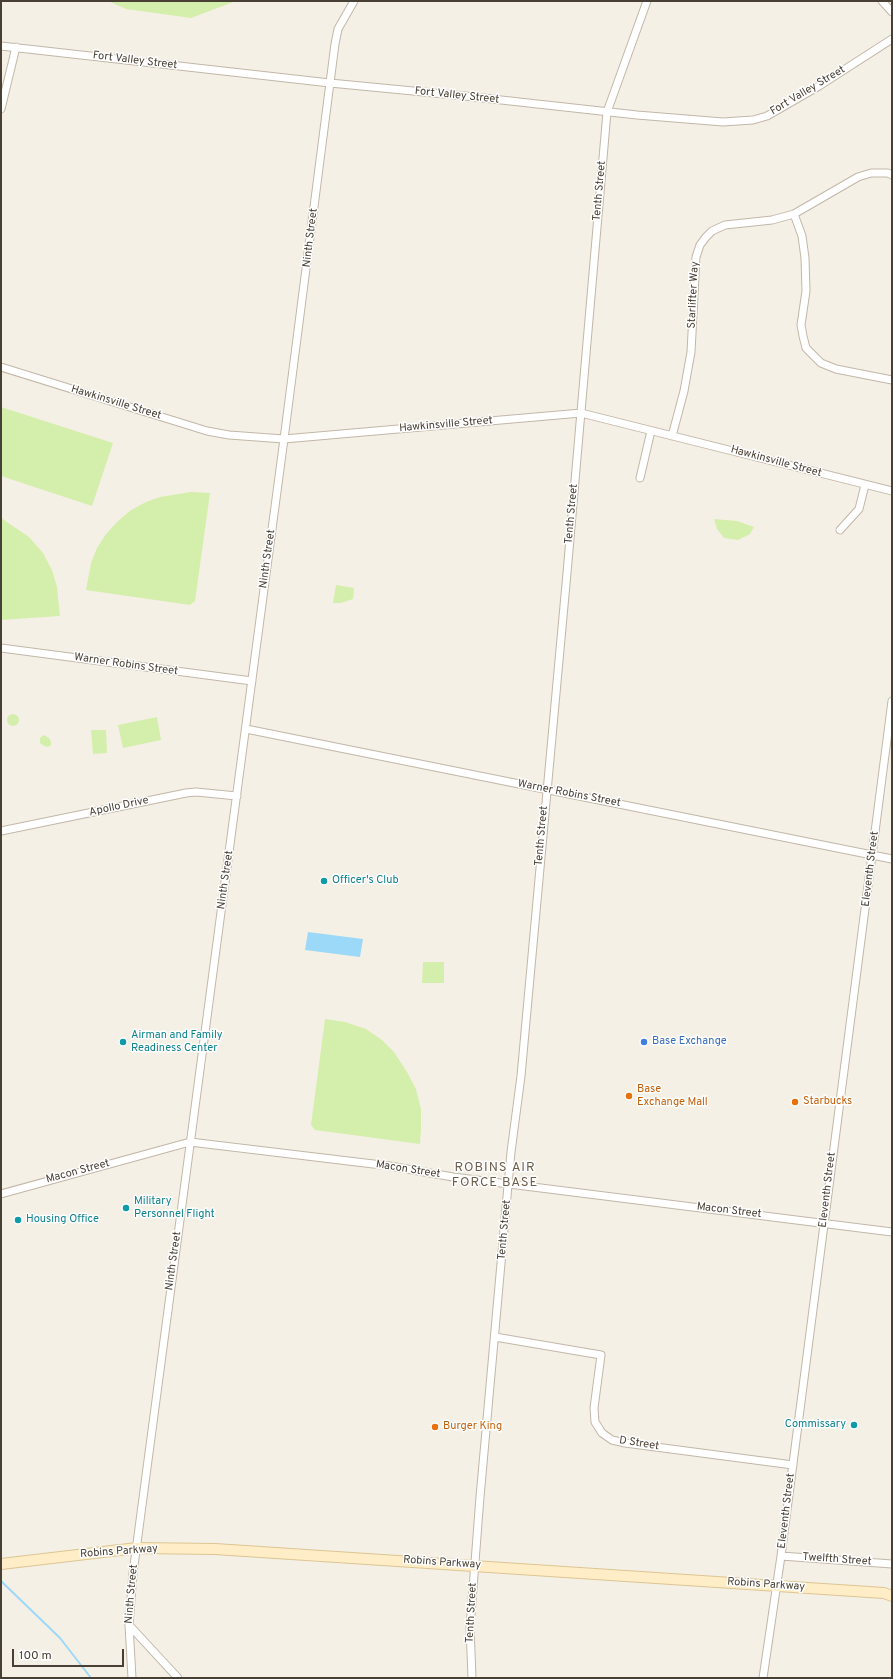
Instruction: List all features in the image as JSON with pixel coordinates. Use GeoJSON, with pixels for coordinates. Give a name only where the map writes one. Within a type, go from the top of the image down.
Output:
{"type":"FeatureCollection","features":[{"type":"Feature","properties":{"kind":"street","name":"Ninth Street"},"geometry":{"type":"LineString","coordinates":[[132,1678],[129,1625],[130,1600],[330,83],[338,29],[354,1]]}},
{"type":"Feature","properties":{"kind":"street","name":"Tenth Street"},"geometry":{"type":"LineString","coordinates":[[472,1678],[470,1627],[475,1565],[509,1183],[521,1076],[546,790],[568,573],[607,112],[647,1]]}},
{"type":"Feature","properties":{"kind":"street"},"geometry":{"type":"LineString","coordinates":[[882,1],[892,12]]}},
{"type":"Feature","properties":{"kind":"street","name":"Fort Valley Street"},"geometry":{"type":"LineString","coordinates":[[1,46],[330,83],[718,122],[753,120],[767,116],[892,39]]}},
{"type":"Feature","properties":{"kind":"street"},"geometry":{"type":"LineString","coordinates":[[1,109],[16,47]]}},
{"type":"Feature","properties":{"kind":"street","name":"Starlifter Way"},"geometry":{"type":"LineString","coordinates":[[672,436],[684,391],[692,352],[695,270],[696,257],[700,245],[712,231],[725,225],[772,220],[794,214],[858,178],[871,173],[888,173],[892,175]]}},
{"type":"Feature","properties":{"kind":"street"},"geometry":{"type":"LineString","coordinates":[[794,214],[802,236],[805,258],[806,291],[802,325],[806,348],[821,363],[836,369],[892,380]]}},
{"type":"Feature","properties":{"kind":"street","name":"Hawkinsville Street"},"geometry":{"type":"LineString","coordinates":[[1,367],[207,431],[229,435],[284,439],[581,413],[892,492]]}},
{"type":"Feature","properties":{"kind":"street"},"geometry":{"type":"LineString","coordinates":[[640,478],[651,431]]}},
{"type":"Feature","properties":{"kind":"street"},"geometry":{"type":"LineString","coordinates":[[840,530],[859,509],[865,485]]}},
{"type":"Feature","properties":{"kind":"street","name":"Warner Robins Street"},"geometry":{"type":"LineString","coordinates":[[1,648],[252,681]]}},
{"type":"Feature","properties":{"kind":"street","name":"Eleventh Street"},"geometry":{"type":"LineString","coordinates":[[763,1678],[781,1556],[892,701]]}},
{"type":"Feature","properties":{"kind":"street","name":"Warner Robins Street"},"geometry":{"type":"LineString","coordinates":[[246,729],[892,859]]}},
{"type":"Feature","properties":{"kind":"street","name":"Apollo Drive"},"geometry":{"type":"LineString","coordinates":[[1,831],[186,793],[196,792],[237,796]]}},
{"type":"Feature","properties":{"kind":"street","name":"Macon Street"},"geometry":{"type":"LineString","coordinates":[[1,1194],[190,1142],[390,1166],[453,1177],[892,1232]]}},
{"type":"Feature","properties":{"kind":"street","name":"D Street"},"geometry":{"type":"LineString","coordinates":[[495,1337],[601,1355],[594,1408],[595,1422],[602,1433],[612,1440],[625,1443],[793,1464]]}},
{"type":"Feature","properties":{"kind":"street","name":"Robins Parkway"},"geometry":{"type":"LineString","coordinates":[[1,1564],[137,1548],[215,1549],[889,1593]]}},
{"type":"Feature","properties":{"kind":"street","name":"Twelfth Street"},"geometry":{"type":"LineString","coordinates":[[781,1556],[892,1564]]}},
{"type":"Feature","properties":{"kind":"street"},"geometry":{"type":"LineString","coordinates":[[129,1625],[178,1678]]}},
{"type":"Feature","properties":{"kind":"green space"},"geometry":{"type":"Polygon","coordinates":[[[108,1],[236,1],[191,18],[126,9],[108,1]]]}},
{"type":"Feature","properties":{"kind":"green space"},"geometry":{"type":"Polygon","coordinates":[[[1,407],[113,443],[92,506],[1,476],[1,407]]]}},
{"type":"Feature","properties":{"kind":"green space"},"geometry":{"type":"Polygon","coordinates":[[[191,492],[210,493],[195,601],[190,605],[86,590],[91,563],[97,548],[106,534],[118,521],[131,510],[146,502],[160,497],[191,492]]]}},
{"type":"Feature","properties":{"kind":"green space"},"geometry":{"type":"Polygon","coordinates":[[[1,518],[29,537],[43,553],[52,570],[57,587],[60,616],[1,620],[1,518]]]}},
{"type":"Feature","properties":{"kind":"green space"},"geometry":{"type":"Polygon","coordinates":[[[714,519],[737,521],[754,527],[750,534],[738,540],[724,538],[717,529],[714,519]]]}},
{"type":"Feature","properties":{"kind":"green space"},"geometry":{"type":"Polygon","coordinates":[[[336,585],[354,588],[353,599],[341,603],[333,603],[336,585]]]}},
{"type":"Feature","properties":{"kind":"green space"},"geometry":{"type":"Polygon","coordinates":[[[11,714],[15,714],[19,720],[15,726],[11,726],[7,722],[7,718],[11,714]]]}},
{"type":"Feature","properties":{"kind":"green space"},"geometry":{"type":"Polygon","coordinates":[[[157,717],[161,740],[123,748],[118,725],[157,717]]]}},
{"type":"Feature","properties":{"kind":"green space"},"geometry":{"type":"Polygon","coordinates":[[[91,730],[106,730],[107,753],[93,754],[91,730]]]}},
{"type":"Feature","properties":{"kind":"green space"},"geometry":{"type":"Polygon","coordinates":[[[44,735],[49,738],[51,742],[51,745],[48,747],[40,743],[40,738],[44,735]]]}},
{"type":"Feature","properties":{"kind":"green space"},"geometry":{"type":"Polygon","coordinates":[[[423,962],[444,962],[444,983],[422,983],[423,962]]]}},
{"type":"Feature","properties":{"kind":"green space"},"geometry":{"type":"Polygon","coordinates":[[[325,1019],[345,1022],[366,1029],[382,1040],[394,1052],[416,1089],[421,1109],[420,1144],[315,1130],[311,1125],[325,1019]]]}},
{"type":"Feature","properties":{"kind":"water"},"geometry":{"type":"Polygon","coordinates":[[[308,932],[363,939],[360,957],[305,950],[308,932]]]}},
{"type":"Feature","properties":{"kind":"waterway"},"geometry":{"type":"LineString","coordinates":[[1,1581],[60,1638],[91,1678]]}},
{"type":"Feature","properties":{"kind":"place","name":"Officer's Club"},"geometry":{"type":"Point","coordinates":[324,881]}},
{"type":"Feature","properties":{"kind":"place","name":"Airman and Family Readiness Center"},"geometry":{"type":"Point","coordinates":[123,1042]}},
{"type":"Feature","properties":{"kind":"place","name":"Base Exchange"},"geometry":{"type":"Point","coordinates":[644,1042]}},
{"type":"Feature","properties":{"kind":"place","name":"Base Exchange Mall"},"geometry":{"type":"Point","coordinates":[629,1096]}},
{"type":"Feature","properties":{"kind":"place","name":"Starbucks"},"geometry":{"type":"Point","coordinates":[795,1102]}},
{"type":"Feature","properties":{"kind":"place","name":"Military Personnel Flight"},"geometry":{"type":"Point","coordinates":[126,1208]}},
{"type":"Feature","properties":{"kind":"place","name":"Housing Office"},"geometry":{"type":"Point","coordinates":[18,1220]}},
{"type":"Feature","properties":{"kind":"place","name":"Commissary"},"geometry":{"type":"Point","coordinates":[854,1425]}},
{"type":"Feature","properties":{"kind":"place","name":"Burger King"},"geometry":{"type":"Point","coordinates":[435,1427]}},
{"type":"Feature","properties":{"kind":"district","name":"ROBINS AIR FORCE BASE"},"geometry":{"type":"Point","coordinates":[495,1176]}}]}
